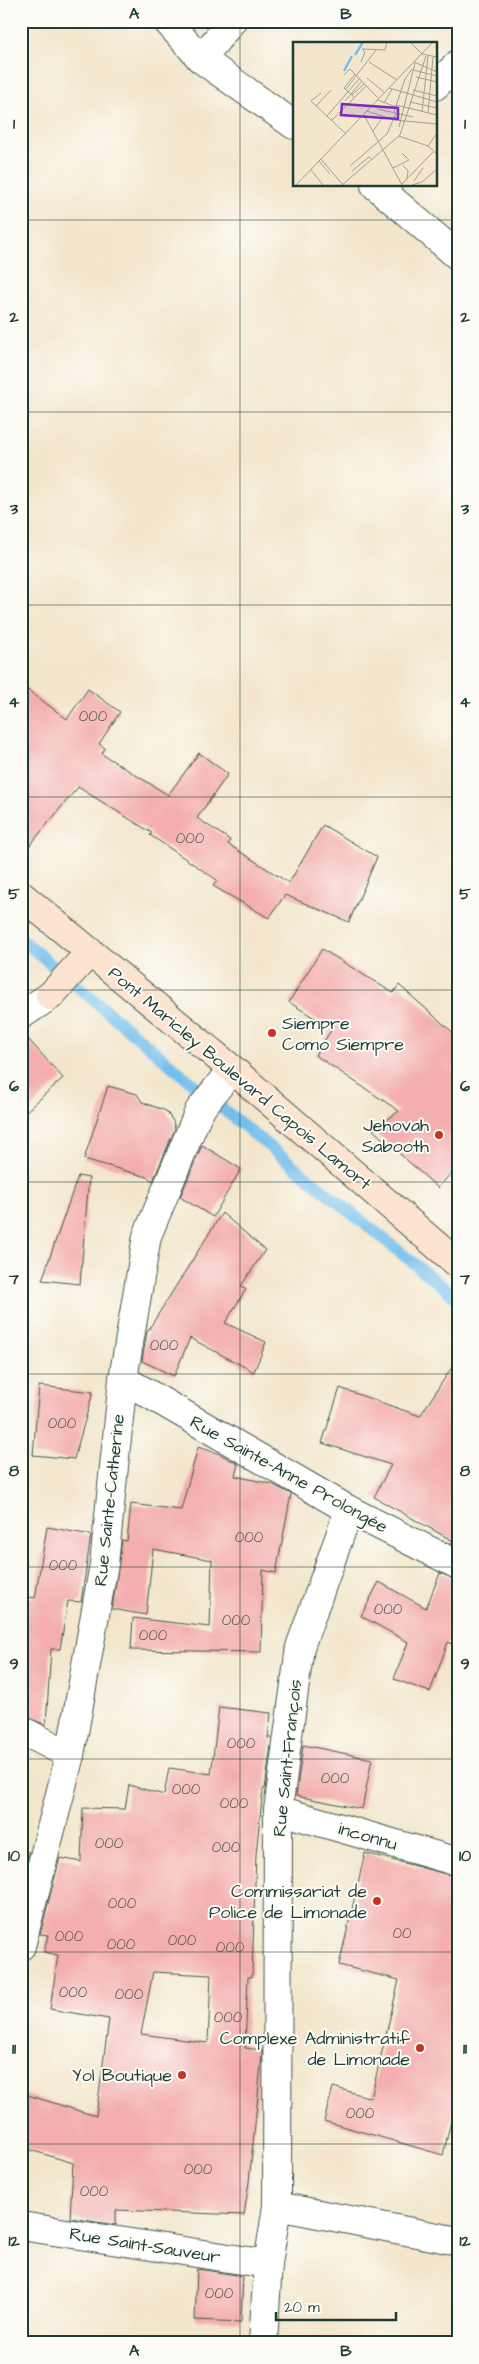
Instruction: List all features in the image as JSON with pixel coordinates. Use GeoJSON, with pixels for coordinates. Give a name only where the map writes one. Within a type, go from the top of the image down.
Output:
{"type":"FeatureCollection","features":[{"type":"Feature","properties":{"kind":"street"},"geometry":{"type":"LineString","coordinates":[[167,21],[201,60],[293,124]]}},
{"type":"Feature","properties":{"kind":"street"},"geometry":{"type":"LineString","coordinates":[[201,60],[232,21]]}},
{"type":"Feature","properties":{"kind":"street"},"geometry":{"type":"LineString","coordinates":[[436,85],[458,64]]}},
{"type":"Feature","properties":{"kind":"street"},"geometry":{"type":"LineString","coordinates":[[376,186],[458,256]]}},
{"type":"Feature","properties":{"kind":"street","name":"Pont Maricley Boulevard Capois Lamort"},"geometry":{"type":"LineString","coordinates":[[21,894],[215,1090],[458,1264]]}},
{"type":"Feature","properties":{"kind":"street"},"geometry":{"type":"LineString","coordinates":[[21,1015],[50,996],[84,959]]}},
{"type":"Feature","properties":{"kind":"street","name":"Rue Sainte-Catherine"},"geometry":{"type":"LineString","coordinates":[[21,1946],[70,1755],[104,1564],[123,1379],[147,1236],[215,1090]]}},
{"type":"Feature","properties":{"kind":"street","name":"Rue Sainte-Anne Prolongée"},"geometry":{"type":"LineString","coordinates":[[123,1379],[349,1510],[458,1565]]}},
{"type":"Feature","properties":{"kind":"street","name":"Rue Saint-François"},"geometry":{"type":"LineString","coordinates":[[262,2343],[268,2264],[277,2206],[278,1810],[300,1647],[349,1510]]}},
{"type":"Feature","properties":{"kind":"street"},"geometry":{"type":"LineString","coordinates":[[21,1730],[70,1755]]}},
{"type":"Feature","properties":{"kind":"street","name":"inconnu"},"geometry":{"type":"LineString","coordinates":[[278,1810],[458,1862]]}},
{"type":"Feature","properties":{"kind":"street"},"geometry":{"type":"LineString","coordinates":[[277,2206],[458,2241]]}},
{"type":"Feature","properties":{"kind":"street","name":"Rue Saint-Sauveur"},"geometry":{"type":"LineString","coordinates":[[21,2226],[268,2264]]}},
{"type":"Feature","properties":{"kind":"building"},"geometry":{"type":"Polygon","coordinates":[[[21,685],[67,719],[88,689],[120,712],[99,744],[105,748],[102,754],[168,795],[199,753],[228,774],[197,818],[230,840],[228,844],[289,883],[323,825],[377,857],[349,922],[285,895],[269,918],[213,886],[217,880],[150,835],[152,833],[78,787],[21,856],[21,685]]]}},
{"type":"Feature","properties":{"kind":"building"},"geometry":{"type":"Polygon","coordinates":[[[322,949],[393,993],[399,985],[458,1037],[458,1165],[438,1188],[373,1130],[399,1111],[315,1055],[332,1029],[289,1002],[322,949]]]}},
{"type":"Feature","properties":{"kind":"building"},"geometry":{"type":"Polygon","coordinates":[[[21,1031],[63,1078],[21,1116],[21,1031]]]}},
{"type":"Feature","properties":{"kind":"building"},"geometry":{"type":"Polygon","coordinates":[[[108,1086],[137,1094],[142,1102],[166,1111],[173,1121],[175,1129],[153,1181],[147,1177],[84,1159],[108,1086]]]}},
{"type":"Feature","properties":{"kind":"building"},"geometry":{"type":"Polygon","coordinates":[[[202,1145],[241,1169],[213,1217],[180,1197],[202,1145]]]}},
{"type":"Feature","properties":{"kind":"building"},"geometry":{"type":"Polygon","coordinates":[[[78,1176],[89,1178],[80,1284],[42,1280],[78,1176]]]}},
{"type":"Feature","properties":{"kind":"building"},"geometry":{"type":"Polygon","coordinates":[[[222,1213],[265,1250],[241,1286],[246,1289],[225,1323],[266,1342],[254,1372],[190,1338],[174,1376],[142,1361],[147,1332],[222,1213]]]}},
{"type":"Feature","properties":{"kind":"building"},"geometry":{"type":"Polygon","coordinates":[[[458,1358],[458,1547],[451,1544],[453,1541],[374,1497],[391,1465],[322,1443],[340,1388],[420,1416],[458,1358]]]}},
{"type":"Feature","properties":{"kind":"building"},"geometry":{"type":"Polygon","coordinates":[[[39,1386],[93,1392],[74,1459],[33,1455],[39,1386]]]}},
{"type":"Feature","properties":{"kind":"building"},"geometry":{"type":"Polygon","coordinates":[[[198,1447],[220,1454],[238,1464],[235,1476],[272,1484],[291,1494],[276,1573],[263,1570],[261,1652],[131,1650],[133,1618],[210,1627],[212,1560],[153,1549],[146,1615],[112,1609],[122,1540],[127,1541],[131,1504],[181,1510],[198,1447]]]}},
{"type":"Feature","properties":{"kind":"building"},"geometry":{"type":"Polygon","coordinates":[[[47,1527],[91,1535],[81,1602],[68,1601],[60,1649],[51,1649],[46,1725],[21,1715],[21,1596],[35,1598],[47,1527]]]}},
{"type":"Feature","properties":{"kind":"building"},"geometry":{"type":"Polygon","coordinates":[[[440,1573],[458,1580],[458,1646],[448,1642],[430,1692],[394,1679],[408,1642],[361,1616],[379,1582],[426,1608],[440,1573]]]}},
{"type":"Feature","properties":{"kind":"building"},"geometry":{"type":"Polygon","coordinates":[[[219,1707],[271,1713],[268,1738],[272,1738],[265,1789],[263,1789],[256,1854],[252,1977],[248,1977],[245,2048],[262,2050],[262,2056],[244,2215],[116,2210],[116,2225],[70,2218],[73,2163],[21,2147],[21,2093],[96,2116],[109,2019],[50,2009],[58,1955],[44,1952],[48,1935],[40,1934],[60,1858],[81,1862],[83,1808],[125,1809],[129,1785],[164,1795],[169,1768],[211,1774],[219,1707]],[[153,1972],[141,2034],[208,2043],[211,1975],[153,1972]]]}},
{"type":"Feature","properties":{"kind":"building"},"geometry":{"type":"Polygon","coordinates":[[[303,1745],[372,1759],[362,1809],[296,1796],[303,1745]]]}},
{"type":"Feature","properties":{"kind":"building"},"geometry":{"type":"Polygon","coordinates":[[[21,1851],[29,1852],[21,1882],[21,1851]]]}},
{"type":"Feature","properties":{"kind":"building"},"geometry":{"type":"Polygon","coordinates":[[[365,1853],[458,1877],[458,2091],[443,2155],[324,2121],[333,2087],[371,2098],[399,1980],[339,1965],[365,1853]]]}},
{"type":"Feature","properties":{"kind":"building"},"geometry":{"type":"Polygon","coordinates":[[[197,2269],[243,2276],[241,2322],[195,2320],[197,2269]]]}},
{"type":"Feature","properties":{"kind":"waterway"},"geometry":{"type":"LineString","coordinates":[[21,939],[223,1109],[458,1299]]}},
{"type":"Feature","properties":{"kind":"place","name":"Siempre Como Siempre"},"geometry":{"type":"Point","coordinates":[272,1033]}},
{"type":"Feature","properties":{"kind":"place","name":"Jehovah Sabooth"},"geometry":{"type":"Point","coordinates":[439,1135]}},
{"type":"Feature","properties":{"kind":"place","name":"Commissariat de Police de Limonade"},"geometry":{"type":"Point","coordinates":[377,1901]}},
{"type":"Feature","properties":{"kind":"place","name":"Complexe Administratif de Limonade"},"geometry":{"type":"Point","coordinates":[420,2048]}},
{"type":"Feature","properties":{"kind":"place","name":"Yol Boutique"},"geometry":{"type":"Point","coordinates":[182,2075]}}]}
